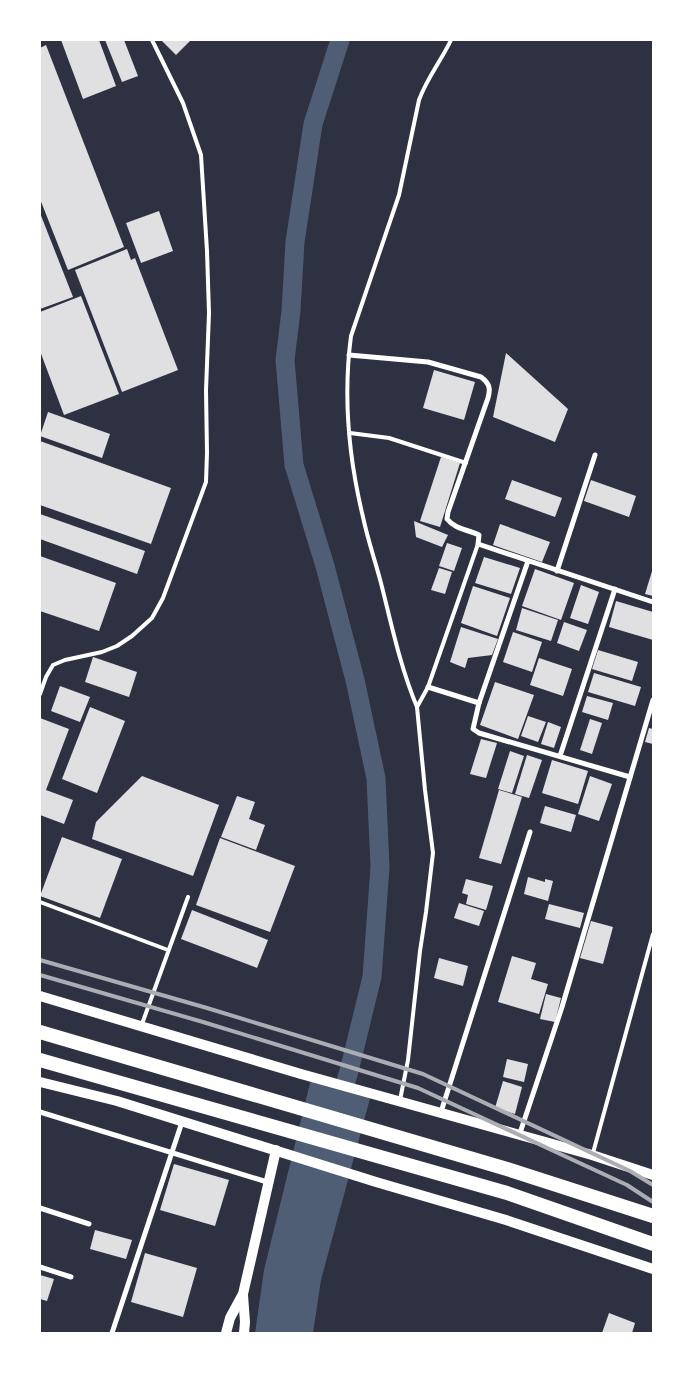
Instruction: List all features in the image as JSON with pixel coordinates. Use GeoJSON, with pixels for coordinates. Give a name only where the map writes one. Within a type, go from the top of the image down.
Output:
{"type":"FeatureCollection","features":[{"type":"Feature","properties":{"kind":"highway"},"geometry":{"type":"LineString","coordinates":[[40,1032],[507,1169],[653,1216]]}},
{"type":"Feature","properties":{"kind":"highway"},"geometry":{"type":"LineString","coordinates":[[40,1060],[506,1193],[653,1244]]}},
{"type":"Feature","properties":{"kind":"main road"},"geometry":{"type":"LineString","coordinates":[[40,996],[314,1078],[592,1155],[653,1175]]}},
{"type":"Feature","properties":{"kind":"main road"},"geometry":{"type":"LineString","coordinates":[[40,1082],[117,1101],[376,1182],[506,1220],[653,1269]]}},
{"type":"Feature","properties":{"kind":"main road"},"geometry":{"type":"LineString","coordinates":[[244,1333],[243,1294],[267,1182],[276,1150]]}},
{"type":"Feature","properties":{"kind":"main road"},"geometry":{"type":"LineString","coordinates":[[226,1333],[230,1318],[243,1294]]}},
{"type":"Feature","properties":{"kind":"street"},"geometry":{"type":"LineString","coordinates":[[349,356],[428,362],[481,377],[487,381],[490,386],[488,398],[447,519],[451,524],[479,535],[478,544],[653,602]]}},
{"type":"Feature","properties":{"kind":"street"},"geometry":{"type":"LineString","coordinates":[[557,571],[595,455]]}},
{"type":"Feature","properties":{"kind":"street"},"geometry":{"type":"LineString","coordinates":[[528,562],[479,703],[472,725],[473,729],[475,732],[630,777]]}},
{"type":"Feature","properties":{"kind":"street"},"geometry":{"type":"LineString","coordinates":[[560,756],[615,589]]}},
{"type":"Feature","properties":{"kind":"street"},"geometry":{"type":"LineString","coordinates":[[428,687],[479,703]]}},
{"type":"Feature","properties":{"kind":"street"},"geometry":{"type":"LineString","coordinates":[[520,1136],[562,1007],[653,700]]}},
{"type":"Feature","properties":{"kind":"street"},"geometry":{"type":"LineString","coordinates":[[441,1112],[530,832]]}},
{"type":"Feature","properties":{"kind":"street"},"geometry":{"type":"LineString","coordinates":[[40,1112],[267,1182]]}},
{"type":"Feature","properties":{"kind":"street"},"geometry":{"type":"LineString","coordinates":[[112,1333],[182,1121]]}},
{"type":"Feature","properties":{"kind":"street"},"geometry":{"type":"LineString","coordinates":[[40,1208],[89,1224]]}},
{"type":"Feature","properties":{"kind":"street"},"geometry":{"type":"LineString","coordinates":[[40,1267],[71,1277]]}},
{"type":"Feature","properties":{"kind":"lane"},"geometry":{"type":"LineString","coordinates":[[40,694],[53,665],[64,660],[102,652],[117,646],[132,636],[152,618],[163,598],[206,482],[206,390],[209,313],[208,251],[201,155],[183,103],[152,40]]}},
{"type":"Feature","properties":{"kind":"lane"},"geometry":{"type":"LineString","coordinates":[[399,1101],[408,1060],[433,853],[425,790],[418,707],[404,667],[363,517],[354,476],[348,403],[349,356],[353,330],[399,195],[419,100],[423,89],[443,58],[451,40]]}},
{"type":"Feature","properties":{"kind":"lane"},"geometry":{"type":"LineString","coordinates":[[350,433],[389,438],[466,463]]}},
{"type":"Feature","properties":{"kind":"lane"},"geometry":{"type":"LineString","coordinates":[[418,707],[428,687],[478,544]]}},
{"type":"Feature","properties":{"kind":"lane"},"geometry":{"type":"LineString","coordinates":[[141,1027],[188,897]]}},
{"type":"Feature","properties":{"kind":"lane"},"geometry":{"type":"LineString","coordinates":[[40,902],[168,950]]}},
{"type":"Feature","properties":{"kind":"lane"},"geometry":{"type":"LineString","coordinates":[[592,1155],[653,934]]}},
{"type":"Feature","properties":{"kind":"water"},"geometry":{"type":"Polygon","coordinates":[[[312,1075],[372,1091],[321,1280],[313,1333],[255,1333],[264,1270],[312,1075]]]}},
{"type":"Feature","properties":{"kind":"building"},"geometry":{"type":"Polygon","coordinates":[[[61,40],[99,40],[116,86],[83,99],[61,40]]]}},
{"type":"Feature","properties":{"kind":"building"},"geometry":{"type":"Polygon","coordinates":[[[105,40],[124,40],[138,76],[122,82],[105,40]]]}},
{"type":"Feature","properties":{"kind":"building"},"geometry":{"type":"Polygon","coordinates":[[[161,40],[188,40],[190,41],[176,55],[161,40]]]}},
{"type":"Feature","properties":{"kind":"building"},"geometry":{"type":"Polygon","coordinates":[[[46,45],[124,247],[68,270],[40,199],[40,48],[46,45]]]}},
{"type":"Feature","properties":{"kind":"building"},"geometry":{"type":"Polygon","coordinates":[[[159,211],[173,251],[141,263],[126,223],[159,211]]]}},
{"type":"Feature","properties":{"kind":"building"},"geometry":{"type":"Polygon","coordinates":[[[40,213],[73,297],[40,309],[40,213]]]}},
{"type":"Feature","properties":{"kind":"building"},"geometry":{"type":"Polygon","coordinates":[[[127,249],[131,260],[135,258],[178,370],[122,392],[75,270],[127,249]]]}},
{"type":"Feature","properties":{"kind":"building"},"geometry":{"type":"Polygon","coordinates":[[[81,296],[119,394],[64,415],[40,351],[40,312],[81,296]]]}},
{"type":"Feature","properties":{"kind":"building"},"geometry":{"type":"Polygon","coordinates":[[[506,353],[568,409],[555,442],[493,417],[506,353]]]}},
{"type":"Feature","properties":{"kind":"building"},"geometry":{"type":"Polygon","coordinates":[[[434,370],[475,382],[464,420],[423,408],[434,370]]]}},
{"type":"Feature","properties":{"kind":"building"},"geometry":{"type":"Polygon","coordinates":[[[48,412],[110,434],[102,458],[40,436],[48,412]]]}},
{"type":"Feature","properties":{"kind":"building"},"geometry":{"type":"Polygon","coordinates":[[[40,441],[171,488],[151,544],[40,505],[40,441]]]}},
{"type":"Feature","properties":{"kind":"building"},"geometry":{"type":"Polygon","coordinates":[[[441,457],[460,463],[440,527],[420,521],[441,457]]]}},
{"type":"Feature","properties":{"kind":"building"},"geometry":{"type":"Polygon","coordinates":[[[512,480],[562,498],[555,517],[505,499],[512,480]]]}},
{"type":"Feature","properties":{"kind":"building"},"geometry":{"type":"Polygon","coordinates":[[[591,480],[636,496],[629,517],[584,501],[591,480]]]}},
{"type":"Feature","properties":{"kind":"building"},"geometry":{"type":"Polygon","coordinates":[[[40,514],[145,551],[137,574],[40,539],[40,514]]]}},
{"type":"Feature","properties":{"kind":"building"},"geometry":{"type":"Polygon","coordinates":[[[414,521],[448,535],[442,547],[416,537],[414,521]]]}},
{"type":"Feature","properties":{"kind":"building"},"geometry":{"type":"Polygon","coordinates":[[[500,524],[550,542],[542,562],[493,545],[500,524]]]}},
{"type":"Feature","properties":{"kind":"building"},"geometry":{"type":"Polygon","coordinates":[[[447,543],[462,548],[454,571],[439,566],[447,543]]]}},
{"type":"Feature","properties":{"kind":"building"},"geometry":{"type":"Polygon","coordinates":[[[40,556],[116,583],[99,631],[40,611],[40,556]]]}},
{"type":"Feature","properties":{"kind":"building"},"geometry":{"type":"Polygon","coordinates":[[[484,557],[520,568],[511,594],[475,583],[484,557]]]}},
{"type":"Feature","properties":{"kind":"building"},"geometry":{"type":"Polygon","coordinates":[[[439,568],[452,572],[445,594],[431,590],[439,568]]]}},
{"type":"Feature","properties":{"kind":"building"},"geometry":{"type":"Polygon","coordinates":[[[653,568],[653,596],[645,594],[653,568]]]}},
{"type":"Feature","properties":{"kind":"building"},"geometry":{"type":"Polygon","coordinates":[[[535,569],[574,583],[561,620],[522,606],[535,569]]]}},
{"type":"Feature","properties":{"kind":"building"},"geometry":{"type":"Polygon","coordinates":[[[581,585],[599,592],[588,624],[570,618],[581,585]]]}},
{"type":"Feature","properties":{"kind":"building"},"geometry":{"type":"Polygon","coordinates":[[[473,586],[510,598],[497,636],[461,623],[473,586]]]}},
{"type":"Feature","properties":{"kind":"building"},"geometry":{"type":"Polygon","coordinates":[[[616,601],[653,612],[653,640],[609,627],[616,601]]]}},
{"type":"Feature","properties":{"kind":"building"},"geometry":{"type":"Polygon","coordinates":[[[522,608],[558,620],[551,641],[516,630],[522,608]]]}},
{"type":"Feature","properties":{"kind":"building"},"geometry":{"type":"Polygon","coordinates":[[[564,622],[587,630],[579,651],[557,643],[564,622]]]}},
{"type":"Feature","properties":{"kind":"building"},"geometry":{"type":"Polygon","coordinates":[[[461,627],[498,639],[492,655],[468,658],[465,668],[450,662],[461,627]]]}},
{"type":"Feature","properties":{"kind":"building"},"geometry":{"type":"Polygon","coordinates":[[[513,632],[542,642],[532,672],[503,662],[513,632]]]}},
{"type":"Feature","properties":{"kind":"building"},"geometry":{"type":"Polygon","coordinates":[[[598,650],[638,662],[632,681],[592,669],[598,650]]]}},
{"type":"Feature","properties":{"kind":"building"},"geometry":{"type":"Polygon","coordinates":[[[93,657],[137,672],[129,697],[85,682],[93,657]]]}},
{"type":"Feature","properties":{"kind":"building"},"geometry":{"type":"Polygon","coordinates":[[[539,658],[572,669],[563,696],[530,685],[539,658]]]}},
{"type":"Feature","properties":{"kind":"building"},"geometry":{"type":"Polygon","coordinates":[[[594,673],[641,687],[635,706],[588,692],[594,673]]]}},
{"type":"Feature","properties":{"kind":"building"},"geometry":{"type":"Polygon","coordinates":[[[495,682],[534,695],[518,739],[480,725],[495,682]]]}},
{"type":"Feature","properties":{"kind":"building"},"geometry":{"type":"Polygon","coordinates":[[[60,686],[90,697],[80,722],[51,711],[60,686]]]}},
{"type":"Feature","properties":{"kind":"building"},"geometry":{"type":"Polygon","coordinates":[[[587,696],[613,703],[608,720],[582,712],[587,696]]]}},
{"type":"Feature","properties":{"kind":"building"},"geometry":{"type":"Polygon","coordinates":[[[90,707],[125,721],[97,793],[62,779],[90,707]]]}},
{"type":"Feature","properties":{"kind":"building"},"geometry":{"type":"Polygon","coordinates":[[[528,716],[546,722],[538,742],[521,736],[528,716]]]}},
{"type":"Feature","properties":{"kind":"building"},"geometry":{"type":"Polygon","coordinates":[[[40,718],[69,729],[46,790],[73,800],[64,824],[40,815],[40,718]]]}},
{"type":"Feature","properties":{"kind":"building"},"geometry":{"type":"Polygon","coordinates":[[[590,719],[602,723],[592,754],[580,750],[590,719]]]}},
{"type":"Feature","properties":{"kind":"building"},"geometry":{"type":"Polygon","coordinates":[[[548,722],[561,727],[554,748],[541,744],[548,722]]]}},
{"type":"Feature","properties":{"kind":"building"},"geometry":{"type":"Polygon","coordinates":[[[649,728],[653,729],[653,744],[645,742],[649,728]]]}},
{"type":"Feature","properties":{"kind":"building"},"geometry":{"type":"Polygon","coordinates":[[[481,739],[497,743],[486,778],[470,774],[481,739]]]}},
{"type":"Feature","properties":{"kind":"building"},"geometry":{"type":"Polygon","coordinates":[[[510,751],[524,756],[512,793],[498,789],[510,751]]]}},
{"type":"Feature","properties":{"kind":"building"},"geometry":{"type":"Polygon","coordinates":[[[527,755],[542,760],[529,798],[515,794],[527,755]]]}},
{"type":"Feature","properties":{"kind":"building"},"geometry":{"type":"Polygon","coordinates":[[[552,760],[588,771],[578,804],[542,793],[552,760]]]}},
{"type":"Feature","properties":{"kind":"building"},"geometry":{"type":"Polygon","coordinates":[[[142,776],[219,805],[193,876],[92,839],[96,822],[142,776]]]}},
{"type":"Feature","properties":{"kind":"building"},"geometry":{"type":"Polygon","coordinates":[[[590,776],[612,784],[599,821],[578,814],[590,776]]]}},
{"type":"Feature","properties":{"kind":"building"},"geometry":{"type":"Polygon","coordinates":[[[499,790],[522,797],[501,864],[479,858],[499,790]]]}},
{"type":"Feature","properties":{"kind":"building"},"geometry":{"type":"Polygon","coordinates":[[[237,796],[255,802],[249,819],[265,825],[256,850],[221,837],[237,796]]]}},
{"type":"Feature","properties":{"kind":"building"},"geometry":{"type":"Polygon","coordinates":[[[545,806],[576,815],[571,832],[540,823],[545,806]]]}},
{"type":"Feature","properties":{"kind":"building"},"geometry":{"type":"Polygon","coordinates":[[[62,837],[122,859],[100,918],[40,896],[62,837]]]}},
{"type":"Feature","properties":{"kind":"building"},"geometry":{"type":"Polygon","coordinates":[[[220,838],[295,866],[270,932],[196,905],[220,838]]]}},
{"type":"Feature","properties":{"kind":"building"},"geometry":{"type":"Polygon","coordinates":[[[528,877],[545,882],[545,879],[553,881],[548,901],[524,894],[528,877]]]}},
{"type":"Feature","properties":{"kind":"building"},"geometry":{"type":"Polygon","coordinates":[[[466,879],[493,886],[486,910],[466,904],[468,895],[462,893],[466,879]]]}},
{"type":"Feature","properties":{"kind":"building"},"geometry":{"type":"Polygon","coordinates":[[[459,903],[484,911],[479,926],[454,918],[459,903]]]}},
{"type":"Feature","properties":{"kind":"building"},"geometry":{"type":"Polygon","coordinates":[[[549,904],[584,913],[580,928],[545,919],[549,904]]]}},
{"type":"Feature","properties":{"kind":"building"},"geometry":{"type":"Polygon","coordinates":[[[192,910],[268,940],[257,968],[181,939],[192,910]]]}},
{"type":"Feature","properties":{"kind":"building"},"geometry":{"type":"Polygon","coordinates":[[[591,921],[613,927],[603,964],[580,958],[591,921]]]}},
{"type":"Feature","properties":{"kind":"building"},"geometry":{"type":"Polygon","coordinates":[[[512,956],[536,963],[531,979],[548,984],[539,1014],[498,1002],[512,956]]]}},
{"type":"Feature","properties":{"kind":"building"},"geometry":{"type":"Polygon","coordinates":[[[439,958],[468,966],[463,986],[434,978],[439,958]]]}},
{"type":"Feature","properties":{"kind":"building"},"geometry":{"type":"Polygon","coordinates":[[[546,994],[561,998],[555,1022],[540,1019],[546,994]]]}},
{"type":"Feature","properties":{"kind":"building"},"geometry":{"type":"Polygon","coordinates":[[[507,1059],[528,1064],[524,1082],[503,1077],[507,1059]]]}},
{"type":"Feature","properties":{"kind":"building"},"geometry":{"type":"Polygon","coordinates":[[[503,1081],[522,1087],[515,1114],[495,1108],[503,1081]]]}},
{"type":"Feature","properties":{"kind":"building"},"geometry":{"type":"Polygon","coordinates":[[[174,1164],[229,1180],[215,1226],[160,1210],[174,1164]]]}},
{"type":"Feature","properties":{"kind":"building"},"geometry":{"type":"Polygon","coordinates":[[[95,1230],[132,1240],[126,1259],[90,1249],[95,1230]]]}},
{"type":"Feature","properties":{"kind":"building"},"geometry":{"type":"Polygon","coordinates":[[[145,1253],[197,1268],[183,1317],[131,1302],[145,1253]]]}},
{"type":"Feature","properties":{"kind":"building"},"geometry":{"type":"Polygon","coordinates":[[[40,1275],[54,1279],[47,1301],[40,1299],[40,1275]]]}},
{"type":"Feature","properties":{"kind":"building"},"geometry":{"type":"Polygon","coordinates":[[[609,1313],[635,1323],[632,1333],[602,1333],[609,1313]]]}},
{"type":"Feature","properties":{"kind":"waterway"},"geometry":{"type":"LineString","coordinates":[[339,1105],[372,977],[380,867],[376,778],[355,680],[325,566],[294,465],[285,360],[291,311],[295,242],[313,124],[340,40]]}},
{"type":"Feature","properties":{"kind":"railway"},"geometry":{"type":"LineString","coordinates":[[40,960],[207,1008],[423,1074],[630,1171],[653,1185]]}},
{"type":"Feature","properties":{"kind":"railway"},"geometry":{"type":"LineString","coordinates":[[40,975],[203,1022],[418,1088],[627,1185],[653,1202]]}}]}
